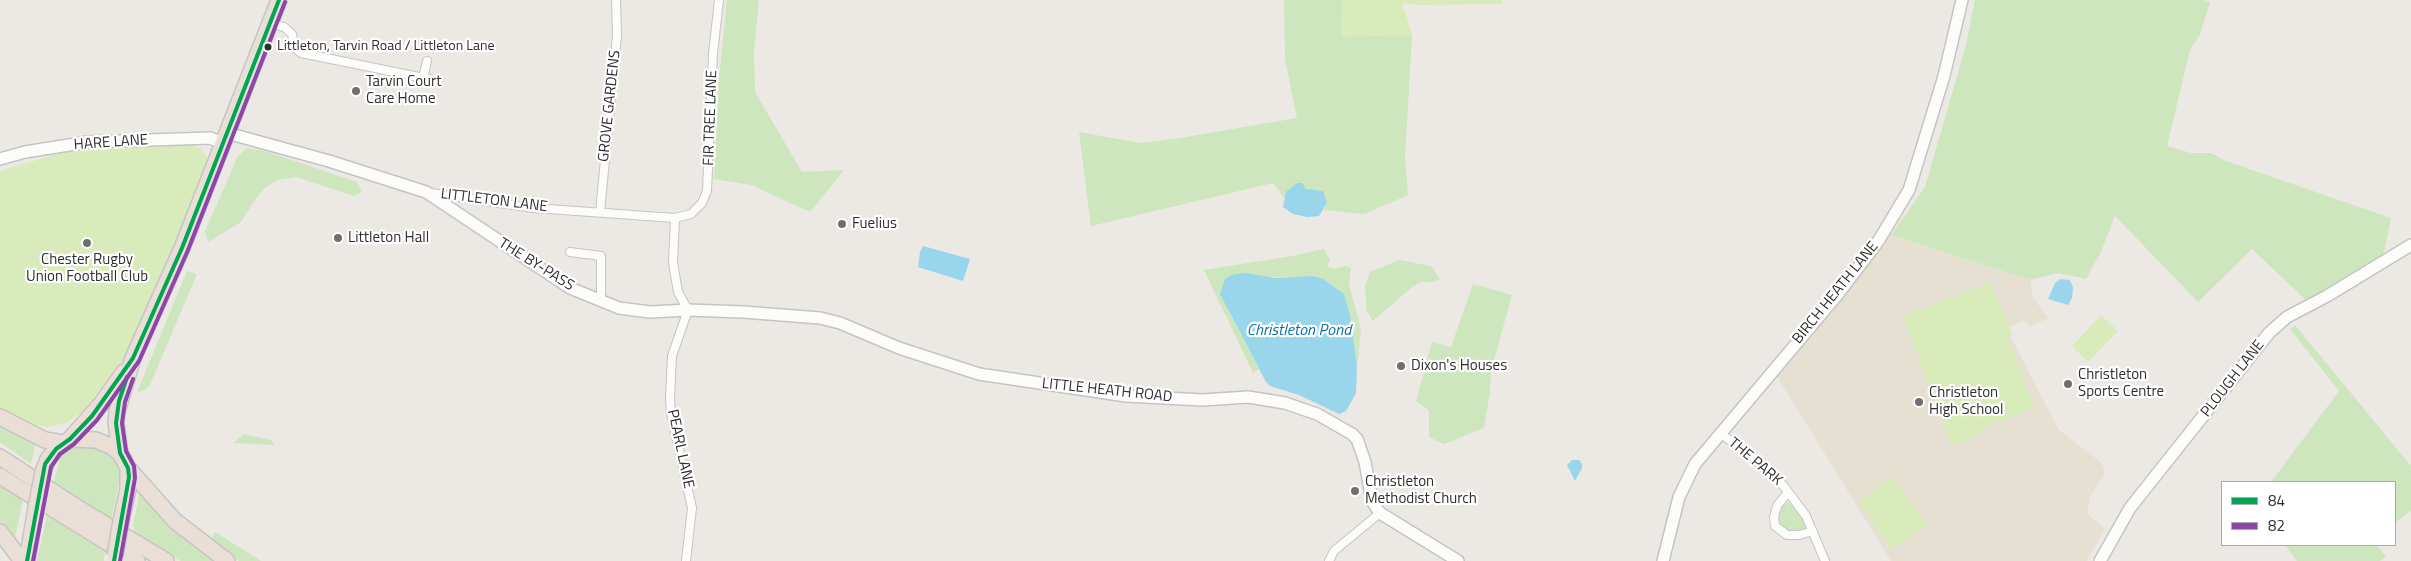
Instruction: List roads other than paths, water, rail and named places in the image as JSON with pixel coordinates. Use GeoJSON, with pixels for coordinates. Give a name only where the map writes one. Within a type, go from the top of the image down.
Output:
{"type":"FeatureCollection","features":[{"type":"Feature","properties":{"kind":"highway"},"geometry":{"type":"LineString","coordinates":[[227,561],[175,521],[128,468],[120,453],[116,423],[117,412],[133,358],[182,248],[279,0]]}},
{"type":"Feature","properties":{"kind":"highway"},"geometry":{"type":"LineString","coordinates":[[27,561],[43,472],[48,459],[101,404],[133,358]]}},
{"type":"Feature","properties":{"kind":"highway"},"geometry":{"type":"LineString","coordinates":[[0,417],[45,440],[96,440],[112,446],[120,453]]}},
{"type":"Feature","properties":{"kind":"highway"},"geometry":{"type":"LineString","coordinates":[[0,457],[78,508],[166,561]]}},
{"type":"Feature","properties":{"kind":"highway"},"geometry":{"type":"LineString","coordinates":[[114,558],[128,489],[128,468]]}},
{"type":"Feature","properties":{"kind":"highway"},"geometry":{"type":"LineString","coordinates":[[0,476],[137,561]]}},
{"type":"Feature","properties":{"kind":"highway"},"geometry":{"type":"LineString","coordinates":[[0,532],[22,561]]}},
{"type":"Feature","properties":{"kind":"street","name":"GROVE GARDENS"},"geometry":{"type":"LineString","coordinates":[[600,212],[617,36],[616,0]]}},
{"type":"Feature","properties":{"kind":"street","name":"FIR TREE LANE"},"geometry":{"type":"LineString","coordinates":[[675,218],[691,214],[702,203],[707,190],[713,54],[719,0]]}},
{"type":"Feature","properties":{"kind":"street","name":"BIRCH HEATH LANE"},"geometry":{"type":"LineString","coordinates":[[1663,561],[1679,497],[1695,464],[1838,294],[1895,216],[1909,190],[1944,76],[1962,0]]}},
{"type":"Feature","properties":{"kind":"street"},"geometry":{"type":"LineString","coordinates":[[270,23],[284,27],[292,34],[294,47],[301,53],[426,78],[427,61]]}},
{"type":"Feature","properties":{"kind":"street","name":"LITTLETON LANE"},"geometry":{"type":"LineString","coordinates":[[225,138],[329,161],[426,192],[534,208],[675,218]]}},
{"type":"Feature","properties":{"kind":"street","name":"HARE LANE"},"geometry":{"type":"LineString","coordinates":[[0,159],[25,152],[88,142],[225,138]]}},
{"type":"Feature","properties":{"kind":"street","name":"THE BY-PASS"},"geometry":{"type":"LineString","coordinates":[[426,192],[570,288],[619,308],[650,312],[688,310]]}},
{"type":"Feature","properties":{"kind":"street"},"geometry":{"type":"LineString","coordinates":[[675,218],[673,263],[678,292],[688,310]]}},
{"type":"Feature","properties":{"kind":"street","name":"PLOUGH LANE"},"geometry":{"type":"LineString","coordinates":[[2100,561],[2130,508],[2269,333],[2287,317],[2327,296],[2411,245]]}},
{"type":"Feature","properties":{"kind":"street"},"geometry":{"type":"LineString","coordinates":[[570,252],[601,256],[601,301]]}},
{"type":"Feature","properties":{"kind":"street","name":"LITTLE HEATH ROAD"},"geometry":{"type":"LineString","coordinates":[[688,310],[743,312],[828,320],[862,330],[899,348],[956,368],[1033,384],[1126,396],[1203,400],[1248,397],[1285,403],[1317,414],[1352,434],[1357,439],[1365,462],[1372,501],[1380,513]]}},
{"type":"Feature","properties":{"kind":"street","name":"PEARL LANE"},"geometry":{"type":"LineString","coordinates":[[686,561],[692,508],[671,413],[670,398],[672,356],[688,310]]}},
{"type":"Feature","properties":{"kind":"street","name":"THE PARK"},"geometry":{"type":"LineString","coordinates":[[1720,433],[1750,455],[1788,492],[1806,516],[1825,561]]}},
{"type":"Feature","properties":{"kind":"street","name":"THE PARK"},"geometry":{"type":"LineString","coordinates":[[1788,492],[1777,506],[1774,517],[1775,526],[1788,535],[1799,535],[1813,531]]}},
{"type":"Feature","properties":{"kind":"street"},"geometry":{"type":"LineString","coordinates":[[1329,561],[1334,551],[1380,513],[1458,561]]}},
{"type":"Feature","properties":{"kind":"water"},"geometry":{"type":"Polygon","coordinates":[[[1297,183],[1302,183],[1306,189],[1323,191],[1327,203],[1319,216],[1307,217],[1293,214],[1283,207],[1286,192],[1297,183]]]}},
{"type":"Feature","properties":{"kind":"water"},"geometry":{"type":"Polygon","coordinates":[[[923,246],[970,259],[963,281],[918,267],[920,252],[923,246]]]}},
{"type":"Feature","properties":{"kind":"water","name":"Christleton Pond"},"geometry":{"type":"Polygon","coordinates":[[[1245,273],[1276,278],[1313,276],[1323,279],[1344,294],[1350,315],[1357,367],[1356,393],[1346,411],[1339,414],[1299,395],[1270,386],[1266,382],[1220,294],[1225,279],[1231,275],[1245,273]]]}},
{"type":"Feature","properties":{"kind":"water"},"geometry":{"type":"Polygon","coordinates":[[[2060,279],[2070,280],[2073,287],[2072,298],[2068,305],[2048,299],[2055,283],[2060,279]]]}},
{"type":"Feature","properties":{"kind":"water"},"geometry":{"type":"Polygon","coordinates":[[[1572,460],[1579,460],[1582,464],[1582,468],[1575,481],[1567,465],[1572,460]]]}},
{"type":"Feature","properties":{"kind":"place","name":"Littleton, Tarvin Road / Littleton Lane"},"geometry":{"type":"Point","coordinates":[268,47]}},
{"type":"Feature","properties":{"kind":"place","name":"Tarvin Court Care Home"},"geometry":{"type":"Point","coordinates":[356,91]}},
{"type":"Feature","properties":{"kind":"place","name":"Fuelius"},"geometry":{"type":"Point","coordinates":[842,224]}},
{"type":"Feature","properties":{"kind":"place","name":"Littleton Hall"},"geometry":{"type":"Point","coordinates":[338,238]}},
{"type":"Feature","properties":{"kind":"place","name":"Chester Rugby Union Football Club"},"geometry":{"type":"Point","coordinates":[87,243]}},
{"type":"Feature","properties":{"kind":"place","name":"Dixon's Houses"},"geometry":{"type":"Point","coordinates":[1401,366]}},
{"type":"Feature","properties":{"kind":"place","name":"Christleton Sports Centre"},"geometry":{"type":"Point","coordinates":[2068,384]}},
{"type":"Feature","properties":{"kind":"place","name":"Christleton High School"},"geometry":{"type":"Point","coordinates":[1919,402]}},
{"type":"Feature","properties":{"kind":"place","name":"Christleton Methodist Church"},"geometry":{"type":"Point","coordinates":[1355,491]}}]}
